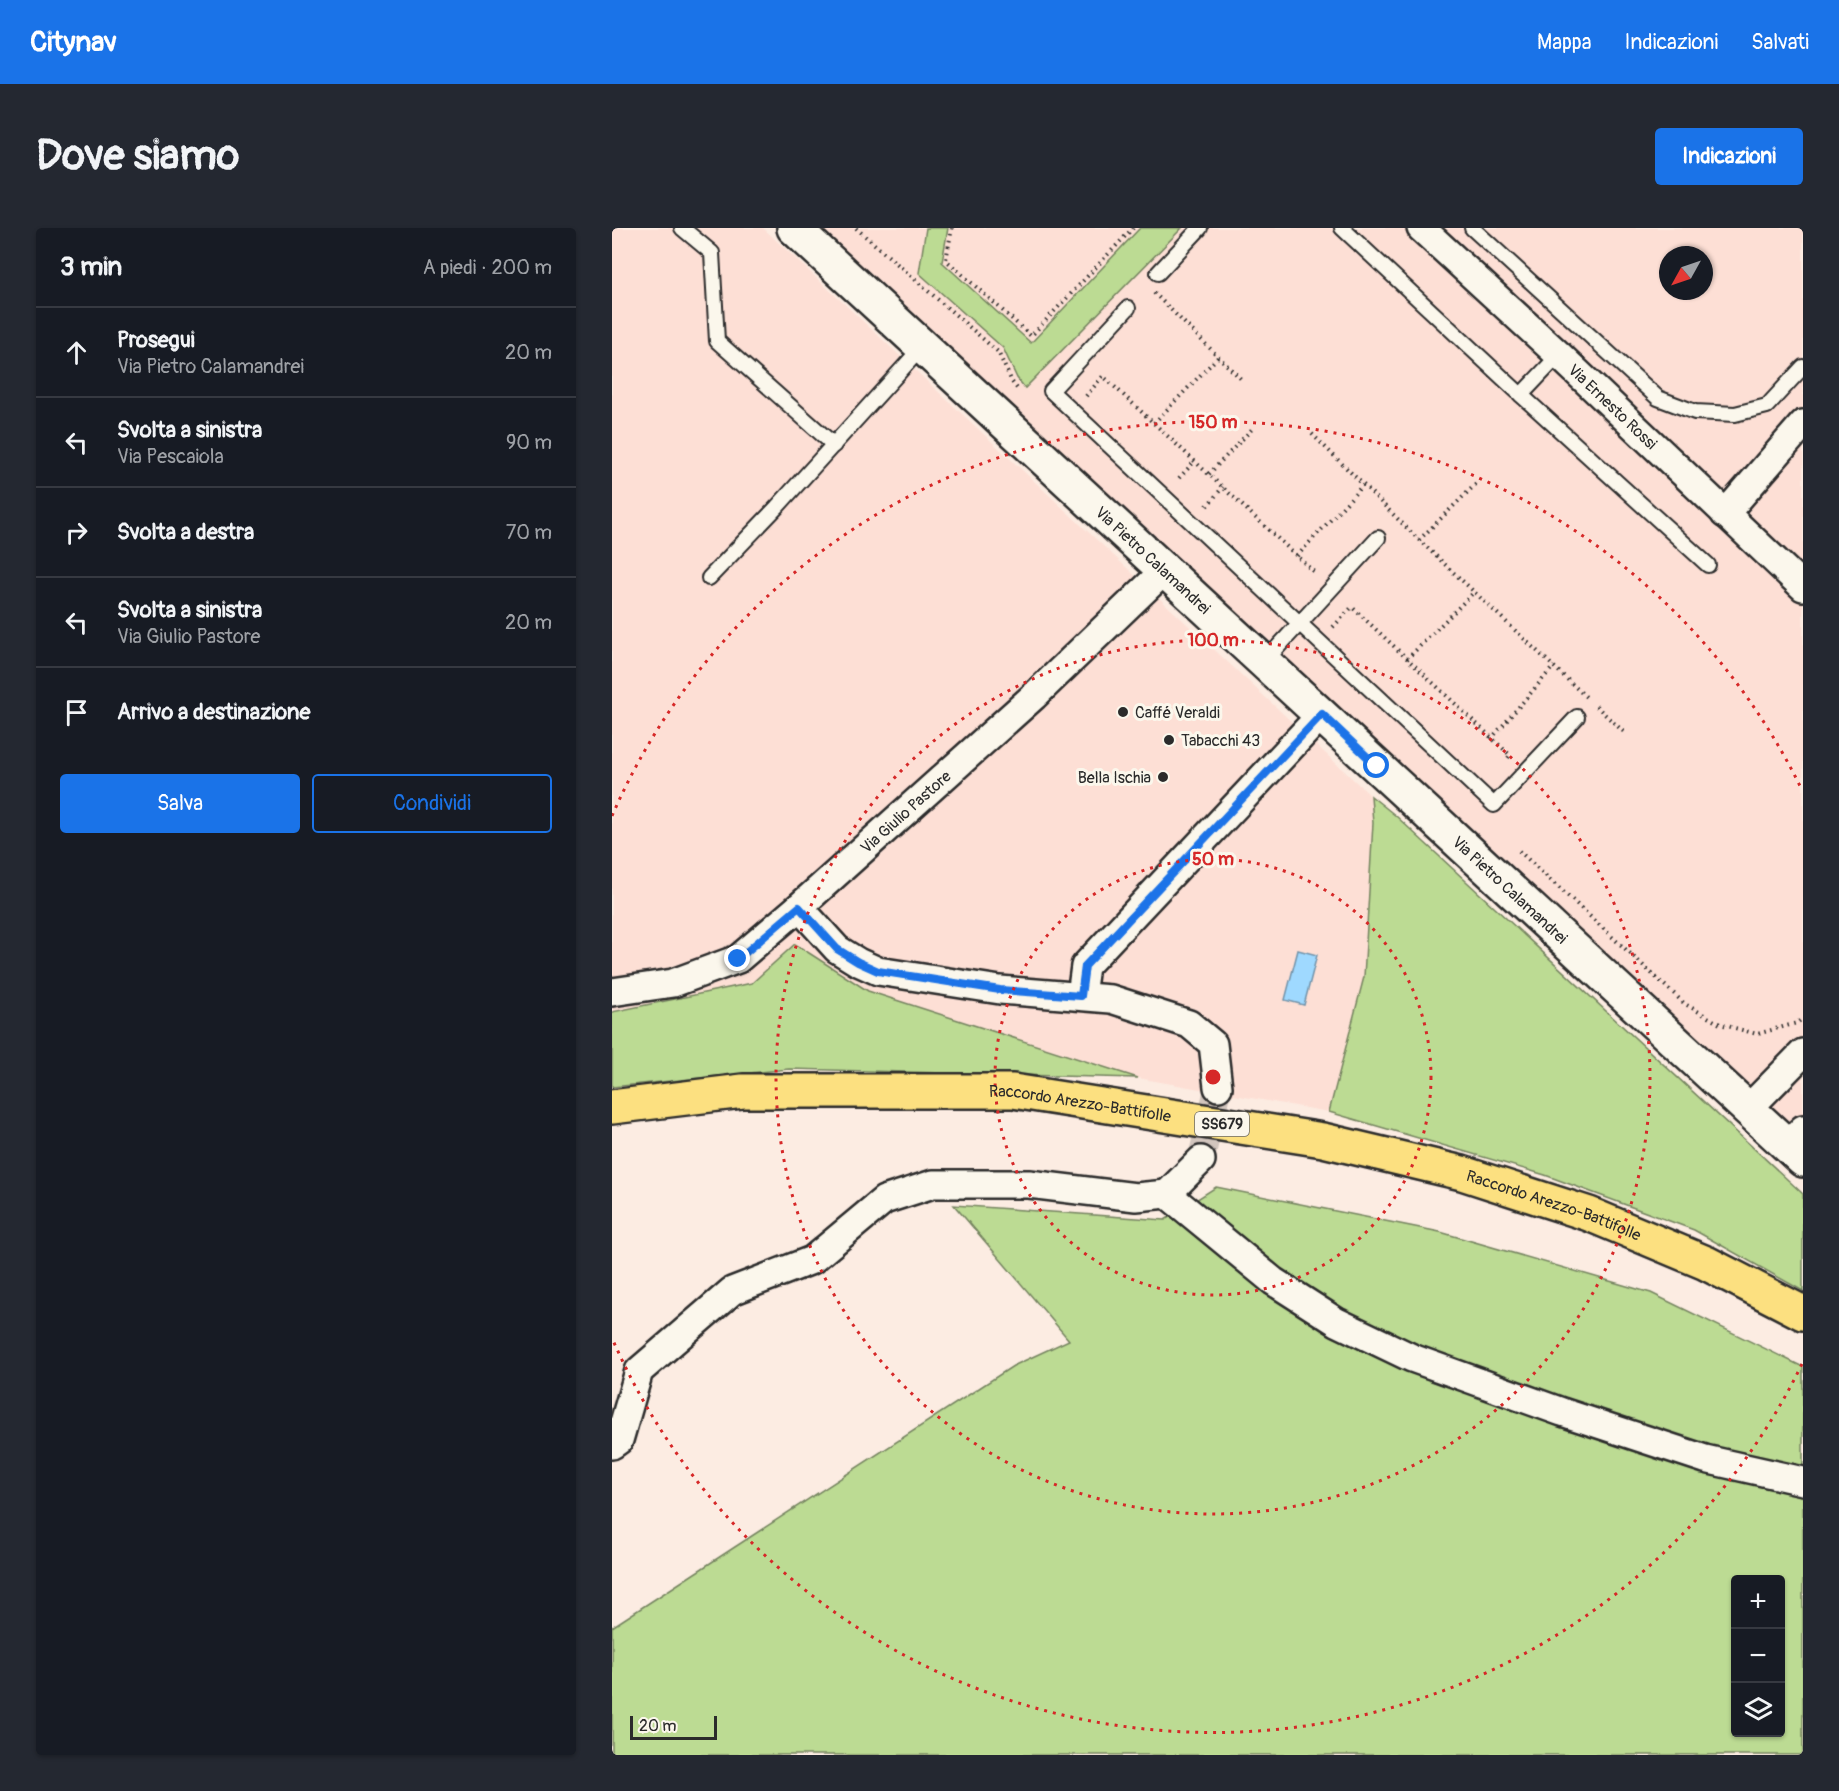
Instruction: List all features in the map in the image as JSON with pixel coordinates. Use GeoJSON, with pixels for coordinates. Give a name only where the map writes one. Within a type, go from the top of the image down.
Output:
{"type":"FeatureCollection","features":[{"type":"Feature","properties":{"kind":"main road","name":"Via Pietro Calamandrei"},"geometry":{"type":"LineString","coordinates":[[794,228],[1748,1108],[1798,1145]]}},
{"type":"Feature","properties":{"kind":"main road","name":"Raccordo Arezzo-Battifolle"},"geometry":{"type":"LineString","coordinates":[[612,1107],[743,1091],[1013,1091],[1323,1140],[1462,1173],[1589,1214],[1706,1263],[1803,1313]]}},
{"type":"Feature","properties":{"kind":"street","name":"Via Ernesto Rossi"},"geometry":{"type":"LineString","coordinates":[[1421,228],[1803,587]]}},
{"type":"Feature","properties":{"kind":"street"},"geometry":{"type":"LineString","coordinates":[[1725,514],[1803,424]]}},
{"type":"Feature","properties":{"kind":"street","name":"Via Giulio Pastore"},"geometry":{"type":"LineString","coordinates":[[612,992],[673,983],[738,959],[1034,696],[1165,570]]}},
{"type":"Feature","properties":{"kind":"street"},"geometry":{"type":"LineString","coordinates":[[1081,996],[1085,966],[1322,714]]}},
{"type":"Feature","properties":{"kind":"street"},"geometry":{"type":"LineString","coordinates":[[799,907],[837,949],[878,971],[1000,990],[1111,999],[1189,1024],[1213,1044],[1218,1087]]}},
{"type":"Feature","properties":{"kind":"street"},"geometry":{"type":"LineString","coordinates":[[1748,1108],[1803,1053]]}},
{"type":"Feature","properties":{"kind":"street"},"geometry":{"type":"LineString","coordinates":[[612,1446],[619,1440],[639,1371],[732,1291],[812,1260],[884,1200],[933,1184],[1029,1184],[1136,1197],[1167,1194],[1201,1160]]}},
{"type":"Feature","properties":{"kind":"street"},"geometry":{"type":"LineString","coordinates":[[1167,1194],[1273,1281],[1337,1322],[1412,1358],[1562,1412],[1705,1459],[1803,1481]]}},
{"type":"Feature","properties":{"kind":"lane"},"geometry":{"type":"LineString","coordinates":[[682,228],[712,253],[717,341],[834,445]]}},
{"type":"Feature","properties":{"kind":"lane"},"geometry":{"type":"LineString","coordinates":[[1158,273],[1200,228]]}},
{"type":"Feature","properties":{"kind":"lane"},"geometry":{"type":"LineString","coordinates":[[1342,228],[1708,565]]}},
{"type":"Feature","properties":{"kind":"lane"},"geometry":{"type":"LineString","coordinates":[[1472,228],[1658,398],[1695,412],[1735,414],[1767,406],[1803,367]]}},
{"type":"Feature","properties":{"kind":"lane"},"geometry":{"type":"LineString","coordinates":[[1128,308],[1052,391],[1494,805],[1577,717]]}},
{"type":"Feature","properties":{"kind":"lane"},"geometry":{"type":"LineString","coordinates":[[709,578],[922,347]]}},
{"type":"Feature","properties":{"kind":"lane"},"geometry":{"type":"LineString","coordinates":[[1521,395],[1558,355]]}},
{"type":"Feature","properties":{"kind":"lane"},"geometry":{"type":"LineString","coordinates":[[1265,661],[1378,538]]}},
{"type":"Feature","properties":{"kind":"path"},"geometry":{"type":"LineString","coordinates":[[952,228],[946,260],[1031,336],[1133,228]]}},
{"type":"Feature","properties":{"kind":"path"},"geometry":{"type":"LineString","coordinates":[[1152,292],[1241,379]]}},
{"type":"Feature","properties":{"kind":"path"},"geometry":{"type":"LineString","coordinates":[[1154,423],[1219,356]]}},
{"type":"Feature","properties":{"kind":"path"},"geometry":{"type":"LineString","coordinates":[[1084,397],[1103,376],[1317,574],[1308,583]]}},
{"type":"Feature","properties":{"kind":"path"},"geometry":{"type":"LineString","coordinates":[[1209,474],[1253,428]]}},
{"type":"Feature","properties":{"kind":"path"},"geometry":{"type":"LineString","coordinates":[[1312,434],[1419,540],[1626,734]]}},
{"type":"Feature","properties":{"kind":"path"},"geometry":{"type":"LineString","coordinates":[[1179,478],[1195,461]]}},
{"type":"Feature","properties":{"kind":"path"},"geometry":{"type":"LineString","coordinates":[[1419,540],[1479,481]]}},
{"type":"Feature","properties":{"kind":"path"},"geometry":{"type":"LineString","coordinates":[[1297,556],[1363,485]]}},
{"type":"Feature","properties":{"kind":"path"},"geometry":{"type":"LineString","coordinates":[[1207,506],[1224,487]]}},
{"type":"Feature","properties":{"kind":"path"},"geometry":{"type":"LineString","coordinates":[[1407,659],[1474,591]]}},
{"type":"Feature","properties":{"kind":"path"},"geometry":{"type":"LineString","coordinates":[[1333,627],[1352,607],[1510,755],[1504,761]]}},
{"type":"Feature","properties":{"kind":"path"},"geometry":{"type":"LineString","coordinates":[[1491,739],[1554,666]]}},
{"type":"Feature","properties":{"kind":"shaded area"},"geometry":{"type":"Polygon","coordinates":[[[612,228],[763,228],[1371,796],[1373,823],[1364,977],[1329,1112],[1138,1078],[868,991],[795,944],[752,983],[612,1012],[612,228]]]}},
{"type":"Feature","properties":{"kind":"shaded area"},"geometry":{"type":"Polygon","coordinates":[[[794,228],[1803,228],[1803,1160],[794,228]]]}},
{"type":"Feature","properties":{"kind":"green space"},"geometry":{"type":"Polygon","coordinates":[[[926,228],[948,228],[942,262],[1031,343],[1140,228],[1182,228],[1025,388],[1017,378],[1003,348],[919,273],[926,228]]]}},
{"type":"Feature","properties":{"kind":"green space"},"geometry":{"type":"Polygon","coordinates":[[[1371,796],[1396,816],[1803,1194],[1803,1291],[1694,1230],[1545,1175],[1329,1112],[1364,977],[1373,823],[1371,796]]]}},
{"type":"Feature","properties":{"kind":"green space"},"geometry":{"type":"Polygon","coordinates":[[[795,944],[868,991],[1138,1078],[789,1069],[612,1087],[612,1012],[752,983],[795,944]]]}},
{"type":"Feature","properties":{"kind":"green space"},"geometry":{"type":"Polygon","coordinates":[[[1216,1187],[1440,1232],[1651,1293],[1803,1367],[1803,1755],[612,1755],[612,1627],[1013,1366],[1069,1340],[954,1205],[1165,1220],[1216,1187]]]}},
{"type":"Feature","properties":{"kind":"water"},"geometry":{"type":"Polygon","coordinates":[[[1298,950],[1317,955],[1304,1005],[1285,1000],[1298,950]]]}},
{"type":"Feature","properties":{"kind":"tunnel"},"geometry":{"type":"LineString","coordinates":[[1201,1160],[1218,1087]]}},
{"type":"Feature","properties":{"kind":"place","name":"Caffé Veraldi"},"geometry":{"type":"Point","coordinates":[1123,712]}},
{"type":"Feature","properties":{"kind":"place","name":"Tabacchi 43"},"geometry":{"type":"Point","coordinates":[1169,740]}},
{"type":"Feature","properties":{"kind":"place","name":"Bella Ischia"},"geometry":{"type":"Point","coordinates":[1163,777]}},
{"type":"Feature","properties":{"kind":"route"},"geometry":{"type":"LineString","coordinates":[[738,959],[799,907],[837,949],[878,971],[1000,990],[1081,996],[1085,966],[1322,714],[1377,766]]}}]}
